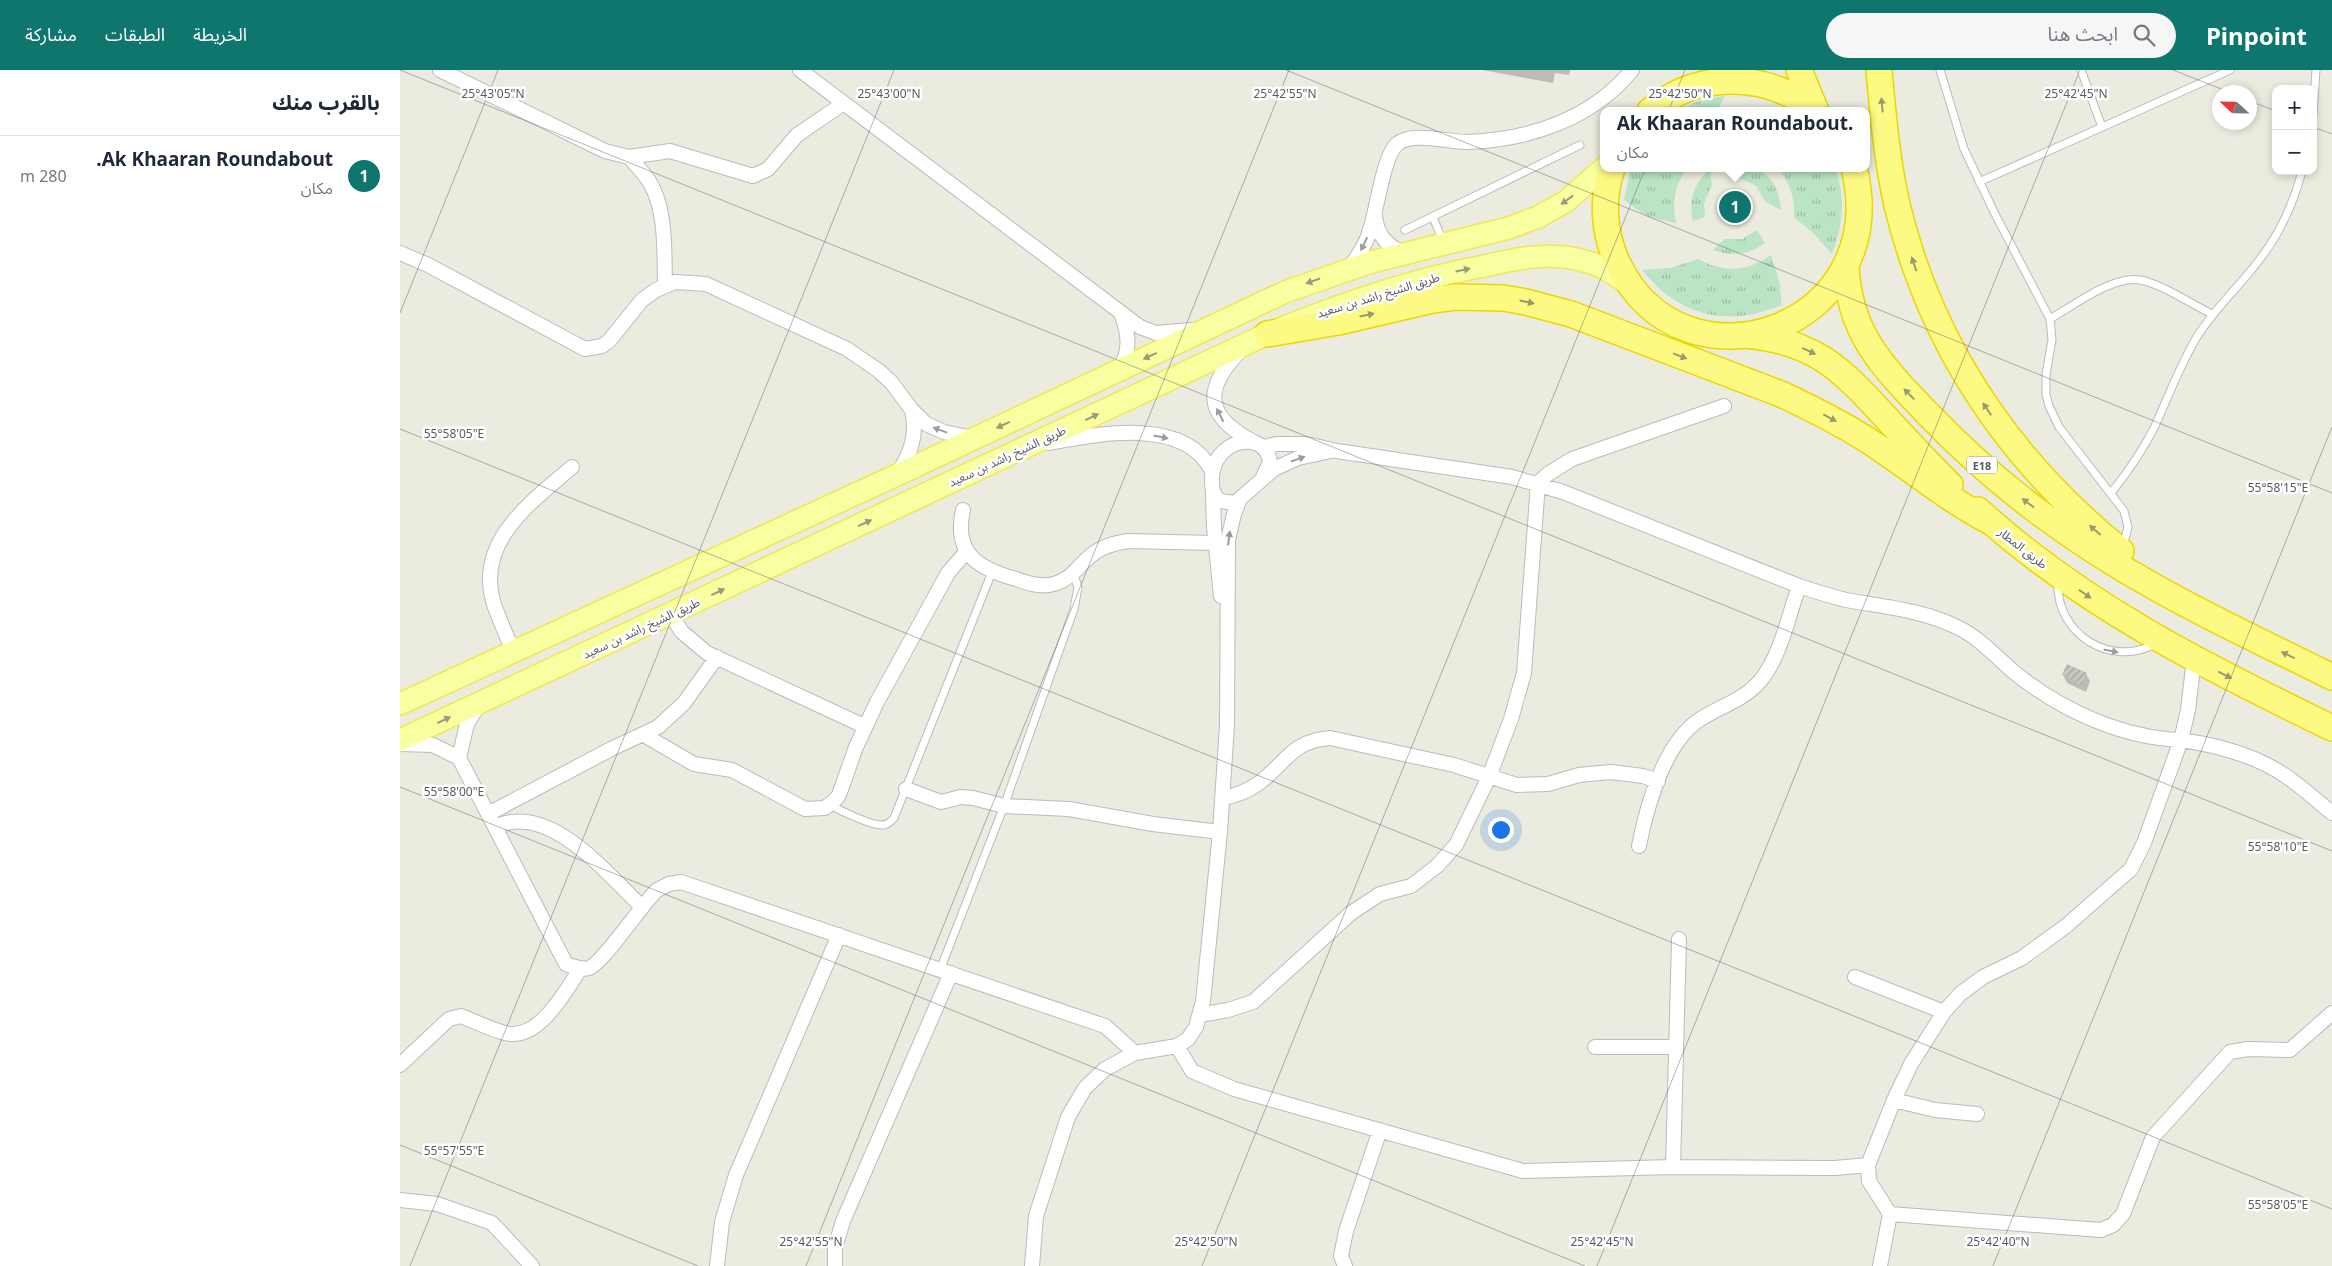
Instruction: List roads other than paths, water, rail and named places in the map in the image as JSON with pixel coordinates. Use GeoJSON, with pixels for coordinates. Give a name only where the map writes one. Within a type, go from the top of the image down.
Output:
{"type":"FeatureCollection","features":[{"type":"Feature","properties":{"kind":"highway"},"geometry":{"type":"LineString","coordinates":[[1799,70],[1814,107]]}},
{"type":"Feature","properties":{"kind":"highway"},"geometry":{"type":"LineString","coordinates":[[1879,70],[1891,173],[1903,226],[1925,293],[1951,349],[1985,406],[2025,459],[2070,508],[2120,551],[2187,604]]}},
{"type":"Feature","properties":{"kind":"highway"},"geometry":{"type":"LineString","coordinates":[[1655,107],[1670,96],[1710,77],[1762,83],[1791,94],[1810,107]]}},
{"type":"Feature","properties":{"kind":"highway"},"geometry":{"type":"LineString","coordinates":[[1611,172],[1606,190],[1606,224],[1614,256],[1631,286],[1654,309],[1682,326],[1713,335],[1745,335],[1776,328],[1805,313],[1828,292],[1846,266],[1857,235],[1860,201],[1855,172]]}},
{"type":"Feature","properties":{"kind":"highway","name":"E18"},"geometry":{"type":"LineString","coordinates":[[1846,266],[1852,310],[1865,342],[1885,369],[1934,420],[1992,474],[2053,522],[2119,566],[2187,604],[2332,676]]}},
{"type":"Feature","properties":{"kind":"highway"},"geometry":{"type":"LineString","coordinates":[[1257,339],[1432,300],[1455,297],[1503,298],[1526,302],[1571,314],[1803,404],[1868,440],[1937,490],[1990,522]]}},
{"type":"Feature","properties":{"kind":"highway","name":"طريق المطار"},"geometry":{"type":"LineString","coordinates":[[1745,335],[1776,339],[1798,346],[1818,355],[1843,372],[1927,462],[1990,522],[2058,575],[2160,641],[2332,728]]}},
{"type":"Feature","properties":{"kind":"main road"},"geometry":{"type":"LineString","coordinates":[[400,704],[897,475],[1285,292],[1348,270],[1509,228],[1538,217],[1565,202],[1600,171]]}},
{"type":"Feature","properties":{"kind":"main road","name":"طريق الشيخ راشد بن سعيد"},"geometry":{"type":"LineString","coordinates":[[400,740],[1257,339],[1326,310],[1414,282],[1526,257],[1558,256],[1590,262],[1631,286]]}},
{"type":"Feature","properties":{"kind":"street"},"geometry":{"type":"LineString","coordinates":[[440,70],[566,133],[605,150],[629,157],[670,150],[753,176],[768,169],[796,135],[844,103]]}},
{"type":"Feature","properties":{"kind":"street"},"geometry":{"type":"LineString","coordinates":[[800,70],[1140,327],[1156,333],[1206,329]]}},
{"type":"Feature","properties":{"kind":"street"},"geometry":{"type":"LineString","coordinates":[[1348,270],[1365,244],[1389,156],[1402,140],[1414,137],[1443,141],[1488,140],[1533,132],[1554,125],[1595,105],[1610,93],[1632,70]]}},
{"type":"Feature","properties":{"kind":"street"},"geometry":{"type":"LineString","coordinates":[[629,157],[649,181],[658,201],[663,238],[665,286]]}},
{"type":"Feature","properties":{"kind":"street"},"geometry":{"type":"LineString","coordinates":[[1374,215],[1383,239],[1390,246],[1405,254]]}},
{"type":"Feature","properties":{"kind":"street"},"geometry":{"type":"LineString","coordinates":[[400,253],[428,265],[585,349],[602,346],[642,300],[665,286],[675,282],[689,281],[706,284],[847,349],[891,382],[912,410],[934,429],[974,438]]}},
{"type":"Feature","properties":{"kind":"street"},"geometry":{"type":"LineString","coordinates":[[1118,370],[1126,356],[1129,339],[1121,313]]}},
{"type":"Feature","properties":{"kind":"street"},"geometry":{"type":"LineString","coordinates":[[1257,339],[1224,368],[1219,376],[1215,402],[1226,425],[1260,445],[1269,456],[1270,462],[1263,477]]}},
{"type":"Feature","properties":{"kind":"street"},"geometry":{"type":"LineString","coordinates":[[1200,1014],[1228,1010],[1253,1002],[1351,913],[1380,894],[1411,886],[1437,866],[1456,845],[1489,777],[1511,719],[1524,673],[1538,484],[1548,474],[1572,459],[1724,406]]}},
{"type":"Feature","properties":{"kind":"street"},"geometry":{"type":"LineString","coordinates":[[897,475],[912,445],[915,428],[912,410]]}},
{"type":"Feature","properties":{"kind":"street"},"geometry":{"type":"LineString","coordinates":[[1026,447],[1094,434],[1125,432],[1149,434],[1188,445],[1202,455],[1212,472]]}},
{"type":"Feature","properties":{"kind":"street"},"geometry":{"type":"LineString","coordinates":[[1226,621],[1215,543],[1212,472],[1218,457],[1227,448],[1239,443],[1260,445],[1308,444],[1337,451],[1486,472],[1538,484],[1799,586],[1843,599],[1908,610],[1944,621],[1975,637],[2035,688],[2083,714],[2140,736],[2210,745],[2263,763],[2298,785],[2332,813]]}},
{"type":"Feature","properties":{"kind":"street"},"geometry":{"type":"LineString","coordinates":[[1032,1266],[1036,1216],[1068,1117],[1085,1088],[1105,1069],[1135,1053],[1177,1046],[1188,1039],[1196,1027],[1200,1014],[1203,1001],[1220,832],[1228,699],[1226,621],[1228,540],[1232,520],[1239,501],[1263,477],[1298,458],[1337,451]]}},
{"type":"Feature","properties":{"kind":"street"},"geometry":{"type":"LineString","coordinates":[[513,652],[493,600],[491,568],[498,543],[520,512],[572,467]]}},
{"type":"Feature","properties":{"kind":"street"},"geometry":{"type":"LineString","coordinates":[[1213,493],[1224,503],[1239,501]]}},
{"type":"Feature","properties":{"kind":"street"},"geometry":{"type":"LineString","coordinates":[[963,510],[961,536],[967,551],[978,564],[992,572],[1040,586],[1058,583],[1074,574],[1096,552],[1117,543],[1128,541],[1215,543]]}},
{"type":"Feature","properties":{"kind":"street"},"geometry":{"type":"LineString","coordinates":[[644,735],[694,764],[732,770],[805,809],[818,810],[830,805],[842,788],[864,726],[948,573],[967,551]]}},
{"type":"Feature","properties":{"kind":"street"},"geometry":{"type":"LineString","coordinates":[[1639,846],[1647,812],[1658,780],[1676,746],[1688,729],[1706,716],[1740,699],[1760,681],[1774,658],[1799,586]]}},
{"type":"Feature","properties":{"kind":"street"},"geometry":{"type":"LineString","coordinates":[[670,614],[690,640],[717,657],[864,726]]}},
{"type":"Feature","properties":{"kind":"street"},"geometry":{"type":"LineString","coordinates":[[488,814],[611,749],[644,735],[665,722],[684,703],[717,657]]}},
{"type":"Feature","properties":{"kind":"street"},"geometry":{"type":"LineString","coordinates":[[1880,1266],[1890,1214],[1869,1181],[1868,1164],[1911,1064],[1944,1012],[1960,994],[1983,977],[2022,958],[2066,926],[2131,869],[2144,842],[2181,740],[2188,710],[2194,659]]}},
{"type":"Feature","properties":{"kind":"street"},"geometry":{"type":"LineString","coordinates":[[459,758],[463,735],[479,704]]}},
{"type":"Feature","properties":{"kind":"street"},"geometry":{"type":"LineString","coordinates":[[1222,798],[1251,788],[1268,776],[1291,751],[1319,739],[1340,739],[1445,763],[1518,785],[1533,786],[1595,772],[1627,773],[1658,780]]}},
{"type":"Feature","properties":{"kind":"street"},"geometry":{"type":"LineString","coordinates":[[400,744],[433,745],[459,758],[566,964],[580,969],[590,967],[602,958],[642,906],[657,890],[668,884],[682,882],[1105,1026],[1135,1053]]}},
{"type":"Feature","properties":{"kind":"street"},"geometry":{"type":"LineString","coordinates":[[906,789],[936,801],[973,798],[1004,806],[1069,809],[1153,824],[1220,832]]}},
{"type":"Feature","properties":{"kind":"street"},"geometry":{"type":"LineString","coordinates":[[495,827],[518,821],[555,830],[572,841],[642,906]]}},
{"type":"Feature","properties":{"kind":"street"},"geometry":{"type":"LineString","coordinates":[[716,1266],[722,1222],[736,1175],[839,935]]}},
{"type":"Feature","properties":{"kind":"street"},"geometry":{"type":"LineString","coordinates":[[1673,1167],[1679,938]]}},
{"type":"Feature","properties":{"kind":"street"},"geometry":{"type":"LineString","coordinates":[[400,1065],[449,1019],[455,1016],[462,1016],[506,1034],[519,1034],[533,1028],[557,1004],[580,969]]}},
{"type":"Feature","properties":{"kind":"street"},"geometry":{"type":"LineString","coordinates":[[835,1266],[835,1248],[843,1221],[946,972]]}},
{"type":"Feature","properties":{"kind":"street"},"geometry":{"type":"LineString","coordinates":[[1855,976],[1944,1012]]}},
{"type":"Feature","properties":{"kind":"street"},"geometry":{"type":"LineString","coordinates":[[1890,1214],[2101,1230],[2113,1225],[2123,1214],[2153,1137],[2230,1052],[2248,1049],[2290,1050],[2332,1013]]}},
{"type":"Feature","properties":{"kind":"street"},"geometry":{"type":"LineString","coordinates":[[1177,1046],[1192,1071],[1234,1089],[1523,1171],[1673,1167],[1835,1168],[1868,1164]]}},
{"type":"Feature","properties":{"kind":"street"},"geometry":{"type":"LineString","coordinates":[[1595,1047],[1676,1047]]}},
{"type":"Feature","properties":{"kind":"street"},"geometry":{"type":"LineString","coordinates":[[1894,1100],[1935,1110],[1977,1114]]}},
{"type":"Feature","properties":{"kind":"street"},"geometry":{"type":"LineString","coordinates":[[1345,1266],[1341,1256],[1346,1231],[1380,1130]]}},
{"type":"Feature","properties":{"kind":"street"},"geometry":{"type":"LineString","coordinates":[[400,1200],[437,1204],[492,1223],[532,1266]]}},
{"type":"Feature","properties":{"kind":"lane"},"geometry":{"type":"LineString","coordinates":[[1940,70],[1952,115],[1979,182],[2050,319],[2052,340],[2046,384],[2049,406],[2059,427],[2120,503],[2127,518],[2127,536],[2120,551]]}},
{"type":"Feature","properties":{"kind":"lane"},"geometry":{"type":"LineString","coordinates":[[2081,70],[2102,127]]}},
{"type":"Feature","properties":{"kind":"lane"},"geometry":{"type":"LineString","coordinates":[[1979,182],[2230,70]]}},
{"type":"Feature","properties":{"kind":"lane"},"geometry":{"type":"LineString","coordinates":[[2315,85],[2316,70]]}},
{"type":"Feature","properties":{"kind":"lane"},"geometry":{"type":"LineString","coordinates":[[1405,230],[1580,145]]}},
{"type":"Feature","properties":{"kind":"lane"},"geometry":{"type":"LineString","coordinates":[[2111,492],[2145,444],[2183,361],[2212,314],[2252,269],[2271,243],[2287,215],[2301,175]]}},
{"type":"Feature","properties":{"kind":"lane"},"geometry":{"type":"LineString","coordinates":[[1433,217],[1444,244]]}},
{"type":"Feature","properties":{"kind":"lane"},"geometry":{"type":"LineString","coordinates":[[2050,319],[2114,283],[2130,279],[2147,282],[2212,314]]}},
{"type":"Feature","properties":{"kind":"lane"},"geometry":{"type":"LineString","coordinates":[[830,805],[843,812],[883,825],[894,818],[992,572]]}},
{"type":"Feature","properties":{"kind":"lane"},"geometry":{"type":"LineString","coordinates":[[946,972],[1074,609],[1078,587],[1074,574]]}},
{"type":"Feature","properties":{"kind":"lane"},"geometry":{"type":"LineString","coordinates":[[2058,575],[2062,608],[2072,627],[2088,642],[2099,648],[2124,653],[2148,648],[2160,641]]}},
{"type":"Feature","properties":{"kind":"place","name":"Ak Khaaran Roundabout."},"geometry":{"type":"Point","coordinates":[1735,207]}}]}
